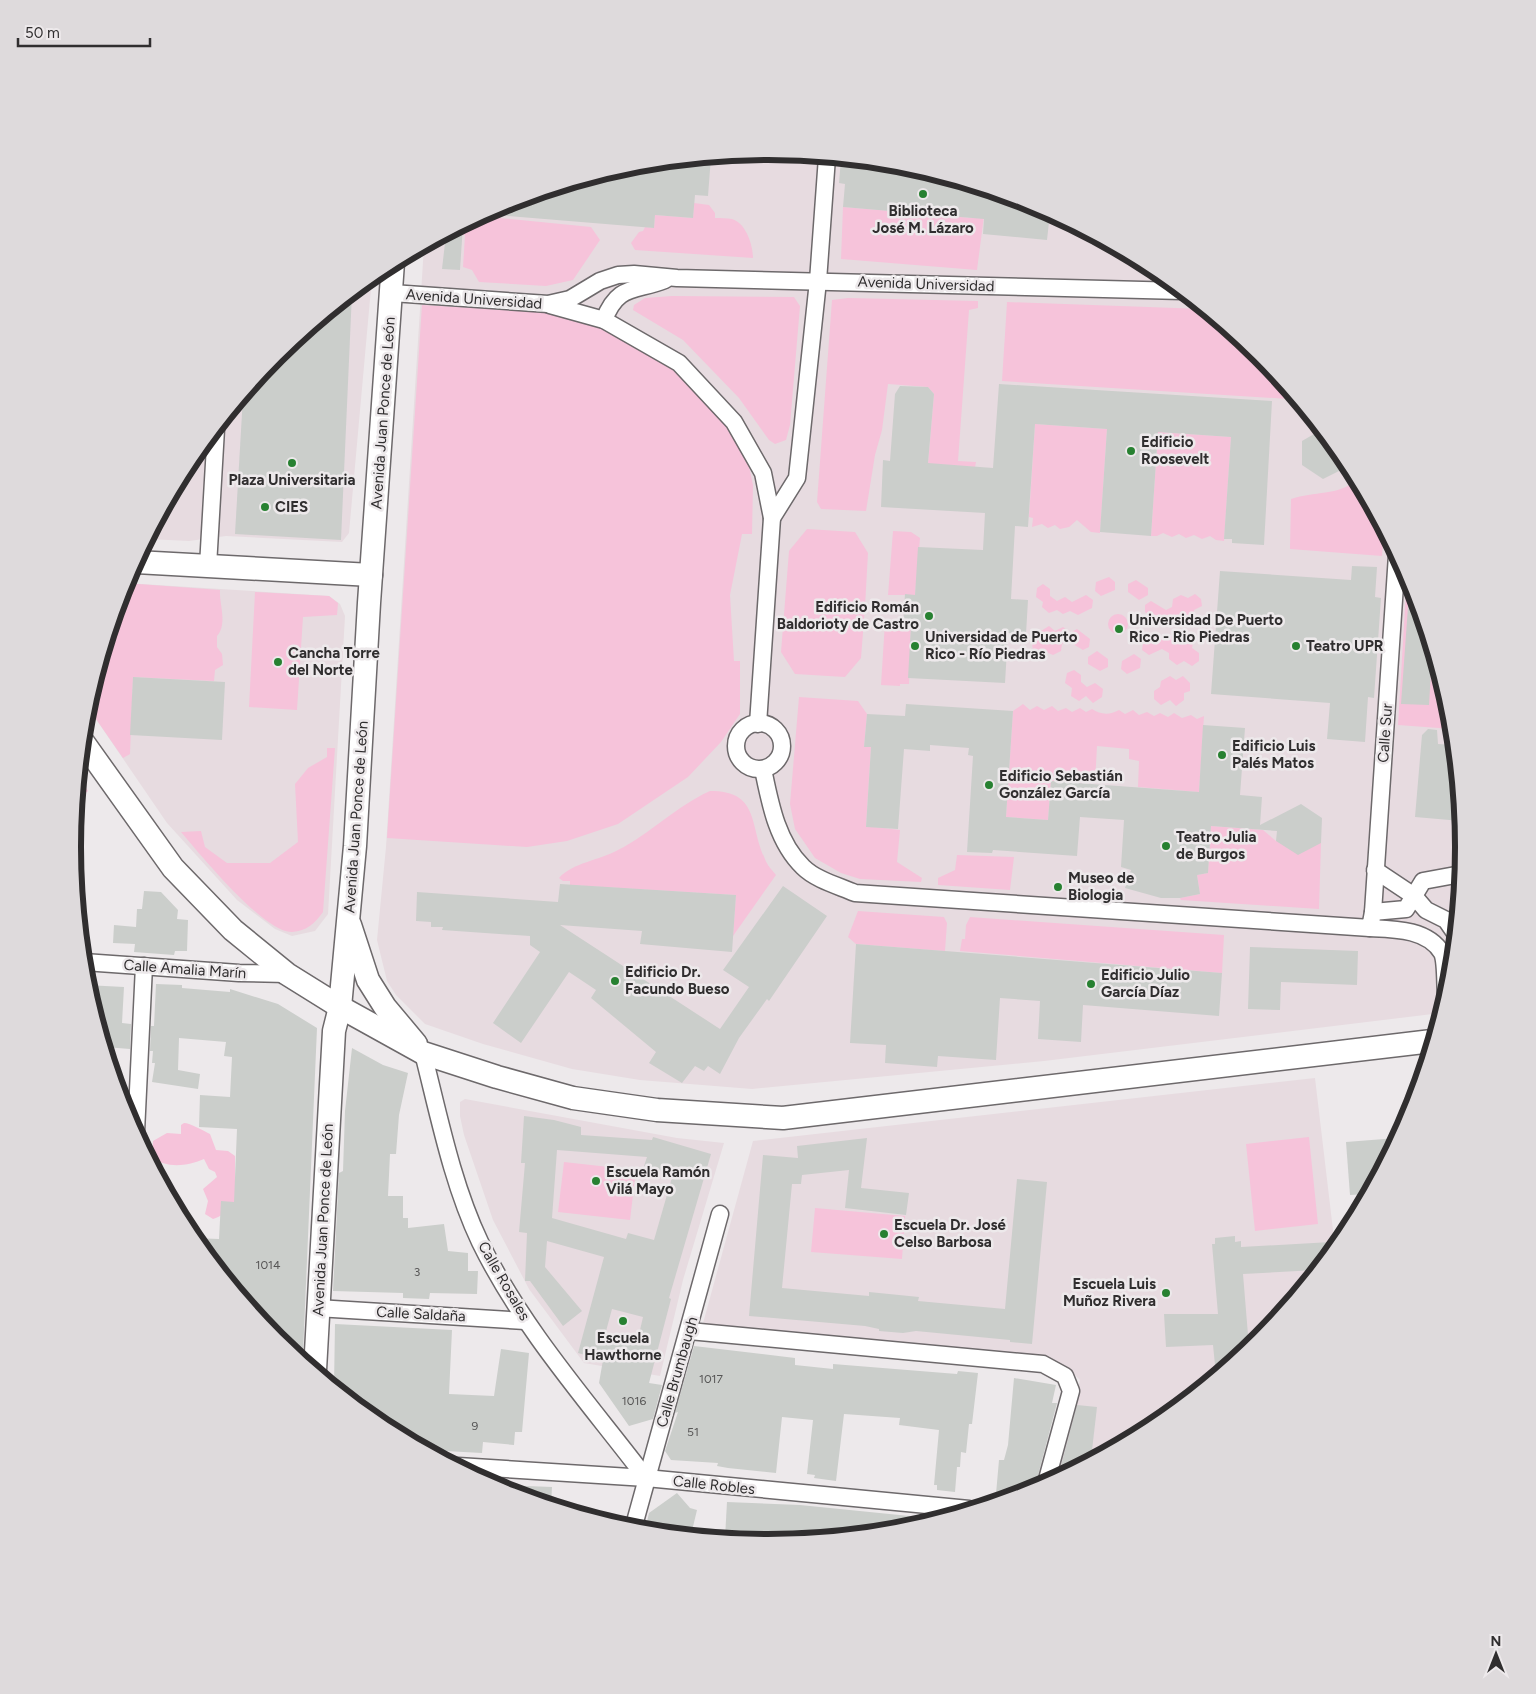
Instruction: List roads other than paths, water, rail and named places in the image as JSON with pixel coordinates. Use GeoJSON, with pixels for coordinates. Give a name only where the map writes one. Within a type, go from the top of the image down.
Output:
{"type":"FeatureCollection","features":[{"type":"Feature","properties":{"kind":"street"},"geometry":{"type":"LineString","coordinates":[[772,518],[797,478],[818,281],[827,163]]}},
{"type":"Feature","properties":{"kind":"street","name":"Avenida Juan Ponce de León"},"geometry":{"type":"LineString","coordinates":[[315,1363],[334,1031],[340,1007],[359,797],[371,575],[393,271]]}},
{"type":"Feature","properties":{"kind":"street","name":"Avenida Universidad"},"geometry":{"type":"LineString","coordinates":[[392,293],[548,304],[570,299],[600,281],[618,275],[634,274],[669,278],[1170,291]]}},
{"type":"Feature","properties":{"kind":"street","name":"Avenida Universidad"},"geometry":{"type":"LineString","coordinates":[[604,320],[610,304],[624,291],[648,286],[669,278]]}},
{"type":"Feature","properties":{"kind":"street"},"geometry":{"type":"LineString","coordinates":[[548,304],[604,320],[679,363],[734,422],[763,473],[772,518],[758,724]]}},
{"type":"Feature","properties":{"kind":"street"},"geometry":{"type":"LineString","coordinates":[[208,566],[215,440]]}},
{"type":"Feature","properties":{"kind":"street"},"geometry":{"type":"LineString","coordinates":[[143,562],[371,575]]}},
{"type":"Feature","properties":{"kind":"street","name":"Calle Sur"},"geometry":{"type":"LineString","coordinates":[[1372,920],[1396,570]]}},
{"type":"Feature","properties":{"kind":"street"},"geometry":{"type":"LineString","coordinates":[[758,724],[772,727],[778,734],[781,742],[778,759],[763,769],[746,765],[739,759],[736,750],[740,733],[746,727],[758,724]]}},
{"type":"Feature","properties":{"kind":"street"},"geometry":{"type":"LineString","coordinates":[[88,749],[174,868],[234,930],[287,974],[340,1007],[422,1053],[497,1077],[573,1098],[657,1110],[783,1118],[1426,1042]]}},
{"type":"Feature","properties":{"kind":"street"},"geometry":{"type":"LineString","coordinates":[[763,769],[772,811],[787,847],[809,872],[855,893],[1372,920],[1431,940],[1443,954],[1444,968]]}},
{"type":"Feature","properties":{"kind":"street"},"geometry":{"type":"LineString","coordinates":[[1375,870],[1414,896],[1426,910],[1446,920],[1450,926]]}},
{"type":"Feature","properties":{"kind":"street"},"geometry":{"type":"LineString","coordinates":[[1372,920],[1406,909],[1423,881],[1454,875]]}},
{"type":"Feature","properties":{"kind":"street"},"geometry":{"type":"LineString","coordinates":[[348,920],[368,980],[385,1007],[422,1053]]}},
{"type":"Feature","properties":{"kind":"street","name":"Calle Amalia Marín"},"geometry":{"type":"LineString","coordinates":[[91,962],[287,974]]}},
{"type":"Feature","properties":{"kind":"street"},"geometry":{"type":"LineString","coordinates":[[137,1116],[144,966]]}},
{"type":"Feature","properties":{"kind":"street","name":"Calle Rosales"},"geometry":{"type":"LineString","coordinates":[[422,1053],[455,1175],[480,1241],[525,1321],[646,1478]]}},
{"type":"Feature","properties":{"kind":"street","name":"Calle Brumbaugh"},"geometry":{"type":"LineString","coordinates":[[635,1521],[720,1214]]}},
{"type":"Feature","properties":{"kind":"street","name":"Calle Saldaña"},"geometry":{"type":"LineString","coordinates":[[317,1308],[525,1321]]}},
{"type":"Feature","properties":{"kind":"street"},"geometry":{"type":"LineString","coordinates":[[689,1331],[1043,1364],[1065,1376],[1071,1391],[1049,1473]]}},
{"type":"Feature","properties":{"kind":"street","name":"Calle Robles"},"geometry":{"type":"LineString","coordinates":[[473,1467],[646,1478],[952,1508]]}},
{"type":"Feature","properties":{"kind":"place","name":"Biblioteca José M. Lázaro"},"geometry":{"type":"Point","coordinates":[923,194]}},
{"type":"Feature","properties":{"kind":"place","name":"Edificio Roosevelt"},"geometry":{"type":"Point","coordinates":[1131,451]}},
{"type":"Feature","properties":{"kind":"place","name":"Plaza Universitaria"},"geometry":{"type":"Point","coordinates":[292,463]}},
{"type":"Feature","properties":{"kind":"place","name":"CIES"},"geometry":{"type":"Point","coordinates":[265,507]}},
{"type":"Feature","properties":{"kind":"place","name":"Edificio Román Baldorioty de Castro"},"geometry":{"type":"Point","coordinates":[929,616]}},
{"type":"Feature","properties":{"kind":"place","name":"Universidad De Puerto Rico - Rio Piedras"},"geometry":{"type":"Point","coordinates":[1119,629]}},
{"type":"Feature","properties":{"kind":"place","name":"Universidad de Puerto Rico - Río Piedras"},"geometry":{"type":"Point","coordinates":[915,646]}},
{"type":"Feature","properties":{"kind":"place","name":"Teatro UPR"},"geometry":{"type":"Point","coordinates":[1296,646]}},
{"type":"Feature","properties":{"kind":"place","name":"Cancha Torre del Norte"},"geometry":{"type":"Point","coordinates":[278,662]}},
{"type":"Feature","properties":{"kind":"place","name":"Edificio Luis Palés Matos"},"geometry":{"type":"Point","coordinates":[1222,755]}},
{"type":"Feature","properties":{"kind":"place","name":"Edificio Sebastián González García"},"geometry":{"type":"Point","coordinates":[989,785]}},
{"type":"Feature","properties":{"kind":"place","name":"Teatro Julia de Burgos"},"geometry":{"type":"Point","coordinates":[1166,846]}},
{"type":"Feature","properties":{"kind":"place","name":"Museo de Biologia"},"geometry":{"type":"Point","coordinates":[1058,887]}},
{"type":"Feature","properties":{"kind":"place","name":"Edificio Dr. Facundo Bueso"},"geometry":{"type":"Point","coordinates":[615,981]}},
{"type":"Feature","properties":{"kind":"place","name":"Edificio Julio García Díaz"},"geometry":{"type":"Point","coordinates":[1091,984]}},
{"type":"Feature","properties":{"kind":"place","name":"Escuela Ramón Vilá Mayo"},"geometry":{"type":"Point","coordinates":[596,1181]}},
{"type":"Feature","properties":{"kind":"place","name":"Escuela Dr. José Celso Barbosa"},"geometry":{"type":"Point","coordinates":[884,1234]}},
{"type":"Feature","properties":{"kind":"place","name":"Escuela Luis Muñoz Rivera"},"geometry":{"type":"Point","coordinates":[1166,1293]}},
{"type":"Feature","properties":{"kind":"place","name":"Escuela Hawthorne"},"geometry":{"type":"Point","coordinates":[623,1321]}}]}
